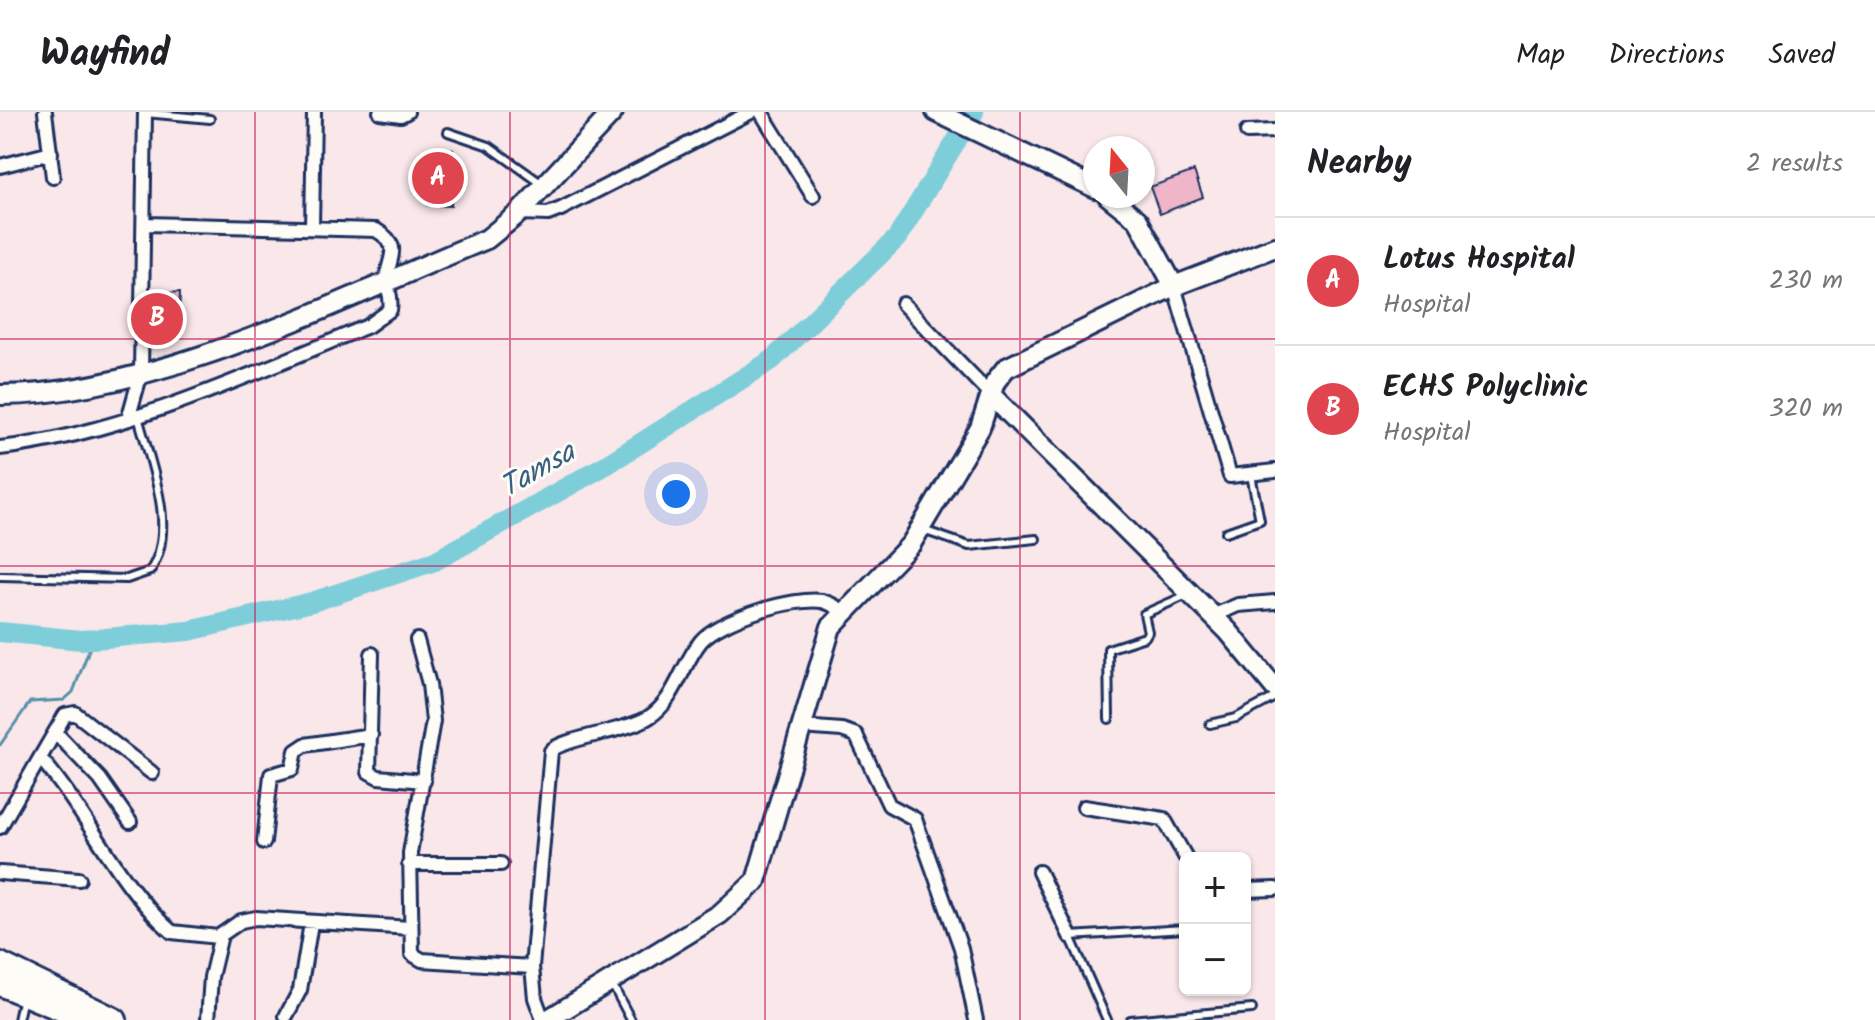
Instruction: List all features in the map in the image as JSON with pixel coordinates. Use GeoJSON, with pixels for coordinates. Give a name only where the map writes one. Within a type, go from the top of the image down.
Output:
{"type":"FeatureCollection","features":[{"type":"Feature","properties":{"kind":"highway"},"geometry":{"type":"LineString","coordinates":[[0,964],[115,1020]]}},
{"type":"Feature","properties":{"kind":"highway"},"geometry":{"type":"LineString","coordinates":[[0,984],[86,1020]]}},
{"type":"Feature","properties":{"kind":"street"},"geometry":{"type":"LineString","coordinates":[[45,112],[53,177]]}},
{"type":"Feature","properties":{"kind":"street"},"geometry":{"type":"LineString","coordinates":[[312,227],[314,112]]}},
{"type":"Feature","properties":{"kind":"street"},"geometry":{"type":"LineString","coordinates":[[380,112],[401,115],[407,112]]}},
{"type":"Feature","properties":{"kind":"street"},"geometry":{"type":"LineString","coordinates":[[0,395],[34,393],[141,373],[200,357],[487,239],[519,213],[613,112]]}},
{"type":"Feature","properties":{"kind":"street"},"geometry":{"type":"LineString","coordinates":[[519,213],[548,214],[577,203],[751,112]]}},
{"type":"Feature","properties":{"kind":"street"},"geometry":{"type":"LineString","coordinates":[[761,112],[813,196]]}},
{"type":"Feature","properties":{"kind":"street"},"geometry":{"type":"LineString","coordinates":[[133,415],[141,373],[145,113]]}},
{"type":"Feature","properties":{"kind":"street"},"geometry":{"type":"LineString","coordinates":[[940,114],[1083,182]]}},
{"type":"Feature","properties":{"kind":"street"},"geometry":{"type":"LineString","coordinates":[[1247,132],[1275,131]]}},
{"type":"Feature","properties":{"kind":"street"},"geometry":{"type":"LineString","coordinates":[[0,166],[51,153]]}},
{"type":"Feature","properties":{"kind":"street"},"geometry":{"type":"LineString","coordinates":[[1123,208],[1138,220],[1174,286],[1230,476],[1275,471]]}},
{"type":"Feature","properties":{"kind":"street"},"geometry":{"type":"LineString","coordinates":[[0,448],[88,431],[252,373],[378,321],[390,310],[386,280],[393,259],[386,235],[376,230],[145,224]]}},
{"type":"Feature","properties":{"kind":"street"},"geometry":{"type":"LineString","coordinates":[[844,612],[824,602],[808,602],[726,623],[709,633],[696,647],[655,714],[625,730],[555,746],[549,758],[532,967],[535,998],[551,1019],[720,914],[756,881],[831,627],[879,581],[920,529],[987,415],[991,395],[1006,368],[1174,286],[1275,247]]}},
{"type":"Feature","properties":{"kind":"street"},"geometry":{"type":"LineString","coordinates":[[903,304],[1212,616],[1275,688]]}},
{"type":"Feature","properties":{"kind":"street"},"geometry":{"type":"LineString","coordinates":[[1212,616],[1238,605],[1275,602]]}},
{"type":"Feature","properties":{"kind":"street"},"geometry":{"type":"LineString","coordinates":[[417,640],[433,710],[409,864],[410,928],[416,959],[532,967]]}},
{"type":"Feature","properties":{"kind":"street"},"geometry":{"type":"LineString","coordinates":[[372,654],[368,766],[372,775],[424,781]]}},
{"type":"Feature","properties":{"kind":"street"},"geometry":{"type":"LineString","coordinates":[[0,827],[65,715],[75,713],[152,773]]}},
{"type":"Feature","properties":{"kind":"street"},"geometry":{"type":"LineString","coordinates":[[801,727],[842,730],[856,735],[889,805],[915,819],[961,948],[976,1020]]}},
{"type":"Feature","properties":{"kind":"street"},"geometry":{"type":"LineString","coordinates":[[55,732],[100,779],[130,822]]}},
{"type":"Feature","properties":{"kind":"street"},"geometry":{"type":"LineString","coordinates":[[264,842],[271,775],[292,769],[296,751],[305,745],[371,735]]}},
{"type":"Feature","properties":{"kind":"street"},"geometry":{"type":"LineString","coordinates":[[41,759],[60,780],[109,857],[169,930],[177,934],[221,935],[245,919],[410,928]]}},
{"type":"Feature","properties":{"kind":"street"},"geometry":{"type":"LineString","coordinates":[[1084,807],[1164,819],[1183,852]]}},
{"type":"Feature","properties":{"kind":"street"},"geometry":{"type":"LineString","coordinates":[[409,864],[501,864]]}},
{"type":"Feature","properties":{"kind":"street"},"geometry":{"type":"LineString","coordinates":[[1039,872],[1070,936]]}},
{"type":"Feature","properties":{"kind":"street"},"geometry":{"type":"LineString","coordinates":[[0,873],[79,879]]}},
{"type":"Feature","properties":{"kind":"street"},"geometry":{"type":"LineString","coordinates":[[1251,890],[1275,889]]}},
{"type":"Feature","properties":{"kind":"street"},"geometry":{"type":"LineString","coordinates":[[286,1016],[300,990],[311,923]]}},
{"type":"Feature","properties":{"kind":"street"},"geometry":{"type":"LineString","coordinates":[[208,1020],[211,977],[221,935]]}},
{"type":"Feature","properties":{"kind":"lane"},"geometry":{"type":"LineString","coordinates":[[145,113],[210,119]]}},
{"type":"Feature","properties":{"kind":"lane"},"geometry":{"type":"LineString","coordinates":[[448,132],[489,146],[543,185]]}},
{"type":"Feature","properties":{"kind":"lane"},"geometry":{"type":"LineString","coordinates":[[0,576],[127,579],[150,571],[160,546],[160,509],[133,415]]}},
{"type":"Feature","properties":{"kind":"lane"},"geometry":{"type":"LineString","coordinates":[[1226,532],[1260,520],[1251,475]]}},
{"type":"Feature","properties":{"kind":"lane"},"geometry":{"type":"LineString","coordinates":[[920,529],[969,546],[1036,539]]}},
{"type":"Feature","properties":{"kind":"lane"},"geometry":{"type":"LineString","coordinates":[[1109,719],[1108,649],[1145,637],[1148,632],[1144,614],[1189,594]]}},
{"type":"Feature","properties":{"kind":"lane"},"geometry":{"type":"LineString","coordinates":[[1210,724],[1236,718],[1275,697]]}},
{"type":"Feature","properties":{"kind":"lane"},"geometry":{"type":"LineString","coordinates":[[1107,1020],[1070,936],[1179,929]]}},
{"type":"Feature","properties":{"kind":"lane"},"geometry":{"type":"LineString","coordinates":[[611,981],[631,1020]]}},
{"type":"Feature","properties":{"kind":"lane"},"geometry":{"type":"LineString","coordinates":[[18,1020],[23,993]]}},
{"type":"Feature","properties":{"kind":"lane"},"geometry":{"type":"LineString","coordinates":[[1130,1020],[1205,1017],[1252,1009]]}},
{"type":"Feature","properties":{"kind":"building"},"geometry":{"type":"Polygon","coordinates":[[[430,148],[453,149],[451,206],[427,205],[430,148]]]}},
{"type":"Feature","properties":{"kind":"building"},"geometry":{"type":"Polygon","coordinates":[[[1194,171],[1203,197],[1160,214],[1155,200],[1155,185],[1194,171]]]}},
{"type":"Feature","properties":{"kind":"building"},"geometry":{"type":"Polygon","coordinates":[[[180,292],[179,325],[151,331],[151,294],[180,292]]]}},
{"type":"Feature","properties":{"kind":"waterway","name":"Tamsa"},"geometry":{"type":"LineString","coordinates":[[0,632],[81,640],[189,631],[312,602],[435,561],[606,465],[772,360],[897,238],[974,112]]}},
{"type":"Feature","properties":{"kind":"waterway"},"geometry":{"type":"LineString","coordinates":[[0,745],[30,702],[64,700],[73,692],[93,639]]}},
{"type":"Feature","properties":{"kind":"place","name":"Lotus Hospital"},"geometry":{"type":"Point","coordinates":[438,178]}},
{"type":"Feature","properties":{"kind":"place","name":"ECHS Polyclinic"},"geometry":{"type":"Point","coordinates":[157,319]}}]}
